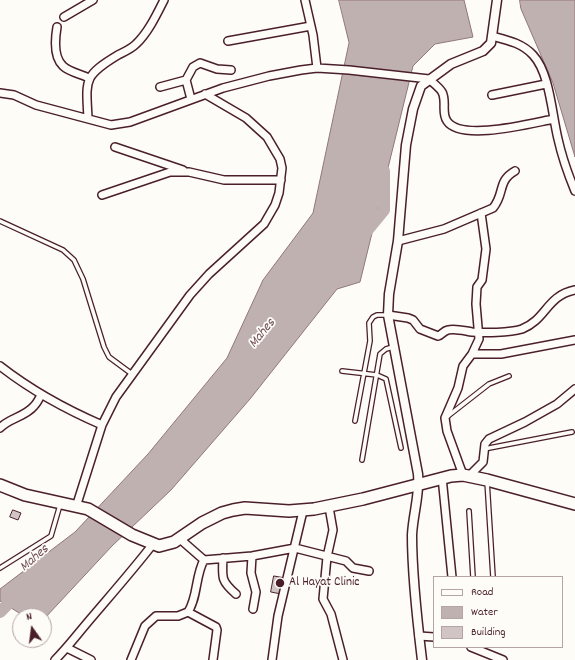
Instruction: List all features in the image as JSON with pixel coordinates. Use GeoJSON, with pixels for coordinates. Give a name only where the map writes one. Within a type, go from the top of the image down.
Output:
{"type":"FeatureCollection","features":[{"type":"Feature","properties":{"kind":"highway"},"geometry":{"type":"LineString","coordinates":[[0,485],[25,495],[88,510],[132,535],[153,544],[166,545],[180,539],[202,523],[222,513],[233,510],[258,508],[303,511],[329,507],[442,477],[466,476],[487,480],[575,504]]}},
{"type":"Feature","properties":{"kind":"street"},"geometry":{"type":"LineString","coordinates":[[64,17],[92,0]]}},
{"type":"Feature","properties":{"kind":"street"},"geometry":{"type":"LineString","coordinates":[[88,118],[86,89],[89,78],[109,61],[135,45],[143,37],[164,0]]}},
{"type":"Feature","properties":{"kind":"street"},"geometry":{"type":"LineString","coordinates":[[305,0],[312,26],[317,68]]}},
{"type":"Feature","properties":{"kind":"street"},"geometry":{"type":"LineString","coordinates":[[422,660],[412,534],[419,483],[418,467],[393,347],[388,315],[389,294],[398,241],[406,146],[413,109],[421,86],[451,64],[483,51],[490,43],[492,36],[497,0]]}},
{"type":"Feature","properties":{"kind":"street"},"geometry":{"type":"LineString","coordinates":[[228,41],[312,26]]}},
{"type":"Feature","properties":{"kind":"street"},"geometry":{"type":"LineString","coordinates":[[57,27],[55,45],[60,62],[67,68],[89,78]]}},
{"type":"Feature","properties":{"kind":"street"},"geometry":{"type":"LineString","coordinates":[[492,36],[516,42],[533,55],[541,66],[566,168],[575,191]]}},
{"type":"Feature","properties":{"kind":"street"},"geometry":{"type":"LineString","coordinates":[[191,99],[186,80],[193,67],[200,63],[217,69],[231,70]]}},
{"type":"Feature","properties":{"kind":"street"},"geometry":{"type":"LineString","coordinates":[[0,93],[14,94],[36,105],[111,125],[121,124],[205,94],[269,76],[317,68],[413,76],[429,79],[442,91],[446,120],[450,126],[470,132],[482,132],[554,119]]}},
{"type":"Feature","properties":{"kind":"street"},"geometry":{"type":"LineString","coordinates":[[160,87],[186,80]]}},
{"type":"Feature","properties":{"kind":"street"},"geometry":{"type":"LineString","coordinates":[[492,95],[546,84]]}},
{"type":"Feature","properties":{"kind":"street"},"geometry":{"type":"LineString","coordinates":[[76,506],[102,425],[116,397],[190,295],[209,274],[264,224],[275,206],[281,180],[280,158],[268,137],[246,118],[205,94]]}},
{"type":"Feature","properties":{"kind":"street"},"geometry":{"type":"LineString","coordinates":[[114,147],[189,172],[224,180],[281,180]]}},
{"type":"Feature","properties":{"kind":"street"},"geometry":{"type":"LineString","coordinates":[[102,195],[170,172],[189,172]]}},
{"type":"Feature","properties":{"kind":"street"},"geometry":{"type":"LineString","coordinates":[[398,241],[444,229],[493,208],[498,202],[506,176],[515,172]]}},
{"type":"Feature","properties":{"kind":"street"},"geometry":{"type":"LineString","coordinates":[[481,213],[486,249],[482,280],[477,287],[476,304],[479,339],[472,354],[463,366],[458,388],[445,418],[447,431],[466,476],[483,462],[484,449],[489,438],[525,422],[557,404],[575,389]]}},
{"type":"Feature","properties":{"kind":"street"},"geometry":{"type":"LineString","coordinates":[[388,315],[413,320],[420,329],[438,336],[448,329],[478,332],[519,330],[531,325],[542,316],[552,301],[558,296],[575,290]]}},
{"type":"Feature","properties":{"kind":"street"},"geometry":{"type":"LineString","coordinates":[[472,354],[501,354],[575,340]]}},
{"type":"Feature","properties":{"kind":"street"},"geometry":{"type":"LineString","coordinates":[[0,366],[41,395],[66,410],[102,425]]}},
{"type":"Feature","properties":{"kind":"street"},"geometry":{"type":"LineString","coordinates":[[0,428],[4,424],[32,409],[41,395]]}},
{"type":"Feature","properties":{"kind":"street"},"geometry":{"type":"LineString","coordinates":[[442,477],[452,576]]}},
{"type":"Feature","properties":{"kind":"street"},"geometry":{"type":"LineString","coordinates":[[329,507],[333,530],[327,557],[323,599],[331,614],[343,660]]}},
{"type":"Feature","properties":{"kind":"street"},"geometry":{"type":"LineString","coordinates":[[272,660],[278,616],[303,511]]}},
{"type":"Feature","properties":{"kind":"street"},"geometry":{"type":"LineString","coordinates":[[180,539],[204,560],[252,556],[295,548],[317,552],[327,557],[346,561],[353,568],[369,571]]}},
{"type":"Feature","properties":{"kind":"street"},"geometry":{"type":"LineString","coordinates":[[55,660],[67,648],[153,544]]}},
{"type":"Feature","properties":{"kind":"street"},"geometry":{"type":"LineString","coordinates":[[252,556],[251,573],[256,592],[253,609]]}},
{"type":"Feature","properties":{"kind":"street"},"geometry":{"type":"LineString","coordinates":[[223,558],[223,580],[225,585],[236,594]]}},
{"type":"Feature","properties":{"kind":"street"},"geometry":{"type":"LineString","coordinates":[[131,660],[145,626],[156,616],[178,616],[188,612],[193,602],[198,573],[204,560]]}},
{"type":"Feature","properties":{"kind":"street"},"geometry":{"type":"LineString","coordinates":[[188,612],[216,627],[217,634],[213,660]]}},
{"type":"Feature","properties":{"kind":"street"},"geometry":{"type":"LineString","coordinates":[[419,636],[433,637]]}},
{"type":"Feature","properties":{"kind":"street"},"geometry":{"type":"LineString","coordinates":[[67,648],[91,660]]}},
{"type":"Feature","properties":{"kind":"street"},"geometry":{"type":"LineString","coordinates":[[475,648],[484,660]]}},
{"type":"Feature","properties":{"kind":"street"},"geometry":{"type":"LineString","coordinates":[[475,648],[503,660]]}},
{"type":"Feature","properties":{"kind":"lane"},"geometry":{"type":"LineString","coordinates":[[0,220],[63,250],[74,260],[84,279],[104,346],[109,357],[133,375]]}},
{"type":"Feature","properties":{"kind":"lane"},"geometry":{"type":"LineString","coordinates":[[355,421],[370,342],[370,320],[377,315],[388,315]]}},
{"type":"Feature","properties":{"kind":"lane"},"geometry":{"type":"LineString","coordinates":[[362,460],[380,354],[386,349],[393,347]]}},
{"type":"Feature","properties":{"kind":"lane"},"geometry":{"type":"LineString","coordinates":[[342,371],[377,375],[383,377],[388,383],[401,448]]}},
{"type":"Feature","properties":{"kind":"lane"},"geometry":{"type":"LineString","coordinates":[[445,418],[489,384],[509,376]]}},
{"type":"Feature","properties":{"kind":"lane"},"geometry":{"type":"LineString","coordinates":[[484,449],[572,432]]}},
{"type":"Feature","properties":{"kind":"lane"},"geometry":{"type":"LineString","coordinates":[[487,480],[493,576]]}},
{"type":"Feature","properties":{"kind":"lane"},"geometry":{"type":"LineString","coordinates":[[0,568],[51,536],[60,503]]}},
{"type":"Feature","properties":{"kind":"lane"},"geometry":{"type":"LineString","coordinates":[[469,511],[473,576]]}},
{"type":"Feature","properties":{"kind":"water"},"geometry":{"type":"Polygon","coordinates":[[[339,0],[464,0],[473,37],[435,44],[413,66],[360,282],[337,289],[250,399],[171,490],[112,546],[52,610],[52,608],[12,608],[0,601],[0,589],[75,532],[148,454],[227,358],[263,280],[313,213],[349,43],[339,0]]]}},
{"type":"Feature","properties":{"kind":"water"},"geometry":{"type":"Polygon","coordinates":[[[520,0],[575,0],[575,157],[553,83],[521,9],[520,0]]]}},
{"type":"Feature","properties":{"kind":"building"},"geometry":{"type":"Polygon","coordinates":[[[13,510],[21,513],[18,520],[10,517],[13,510]]]}},
{"type":"Feature","properties":{"kind":"building"},"geometry":{"type":"Polygon","coordinates":[[[274,576],[285,578],[281,594],[271,592],[274,576]]]}},
{"type":"Feature","properties":{"kind":"waterway","name":"Mahes"},"geometry":{"type":"LineString","coordinates":[[366,232],[384,210],[384,171]]}},
{"type":"Feature","properties":{"kind":"waterway","name":"Mahes"},"geometry":{"type":"LineString","coordinates":[[0,612],[19,593]]}},
{"type":"Feature","properties":{"kind":"place","name":"Al Hayat Clinic"},"geometry":{"type":"Point","coordinates":[280,583]}}]}
